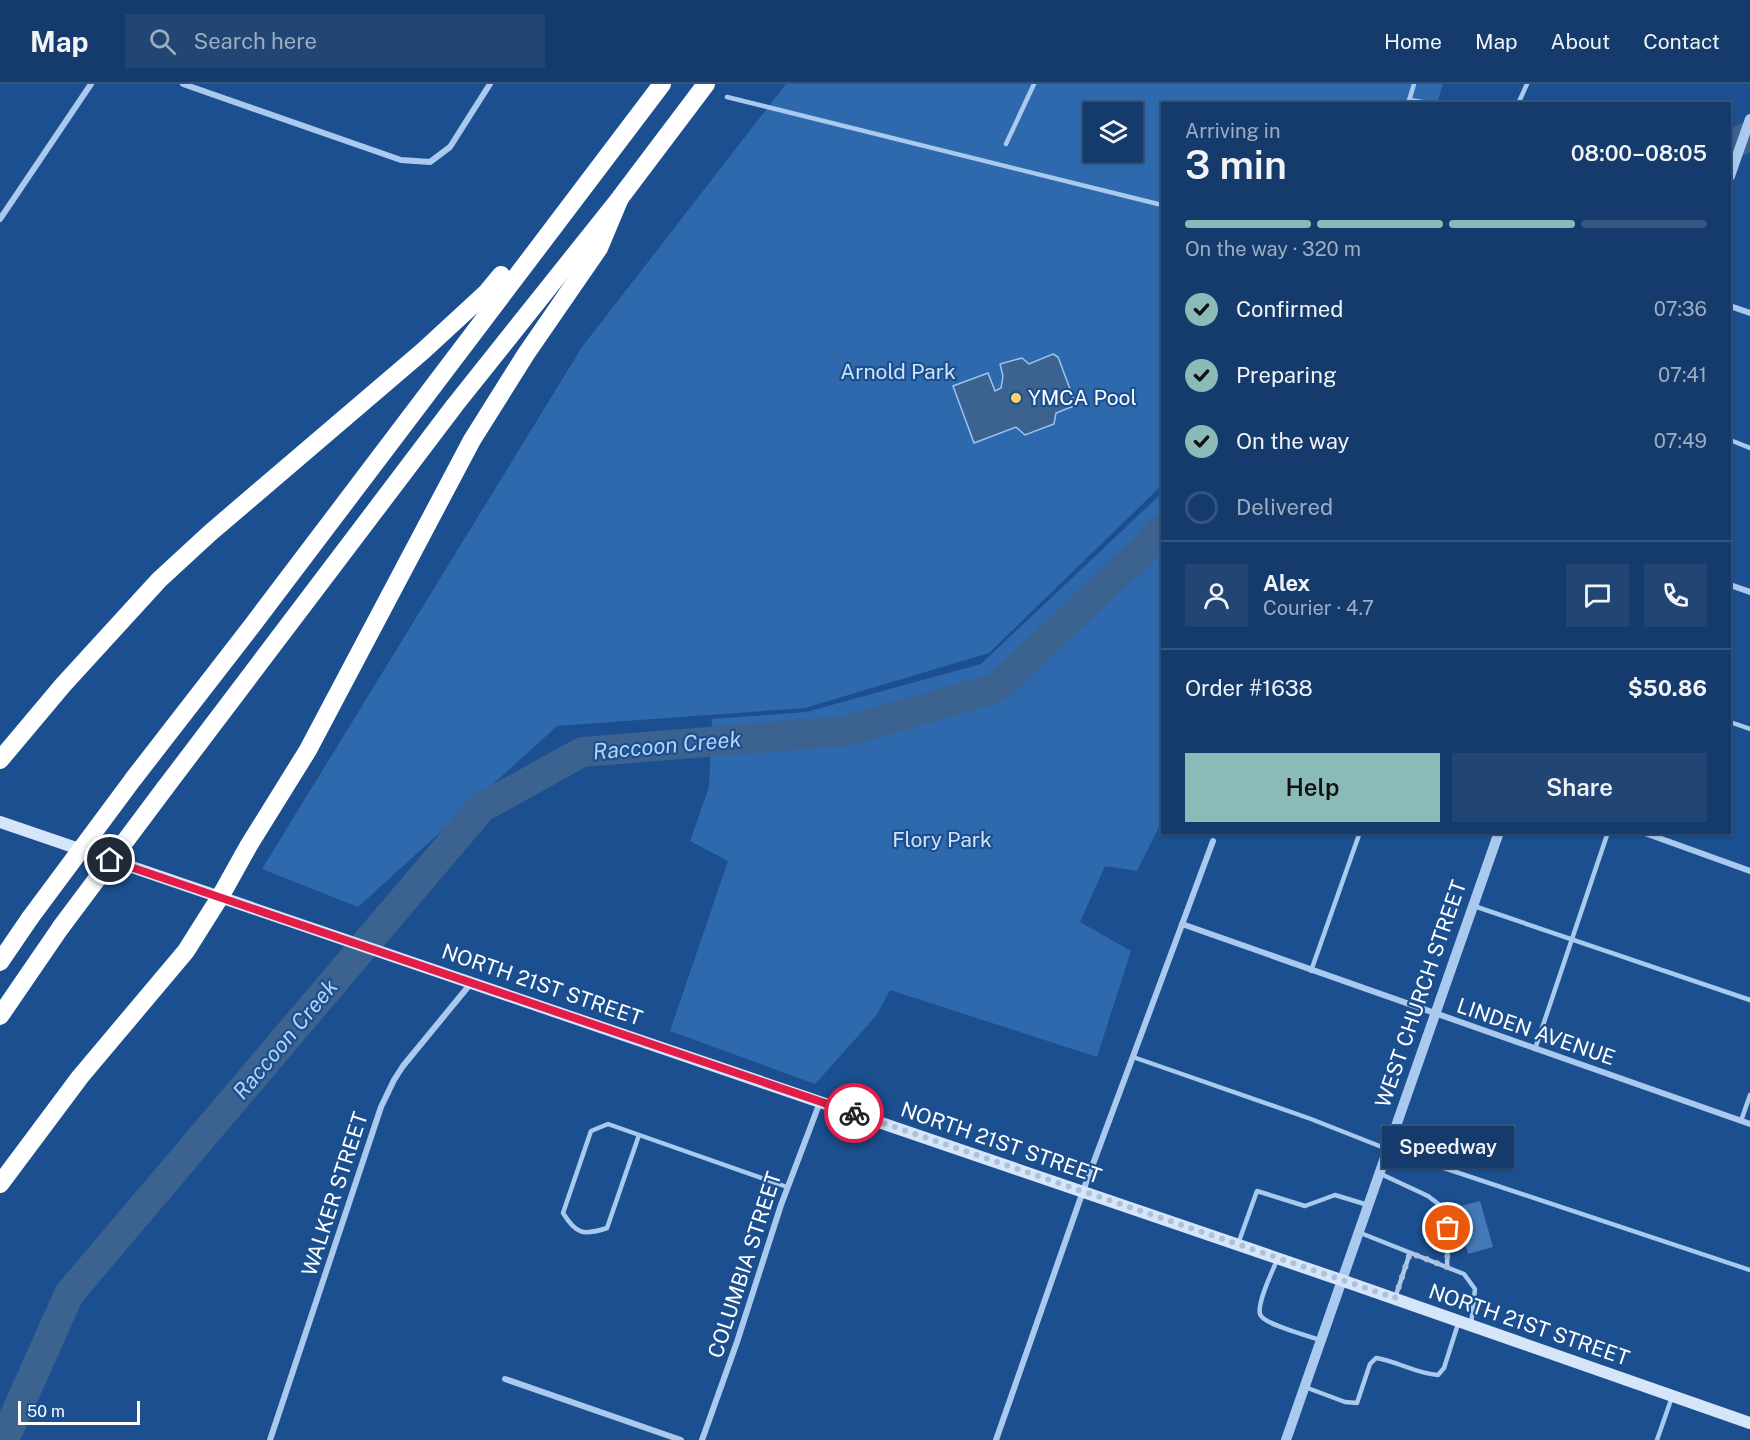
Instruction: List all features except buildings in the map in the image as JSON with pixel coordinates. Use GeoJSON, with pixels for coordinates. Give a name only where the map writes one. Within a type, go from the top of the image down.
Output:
{"type":"FeatureCollection","features":[{"type":"Feature","properties":{"kind":"highway"},"geometry":{"type":"LineString","coordinates":[[0,962],[134,778],[662,84]]}},
{"type":"Feature","properties":{"kind":"highway"},"geometry":{"type":"LineString","coordinates":[[0,1016],[61,927],[165,788],[456,405],[620,198],[706,84]]}},
{"type":"Feature","properties":{"kind":"highway"},"geometry":{"type":"LineString","coordinates":[[0,1184],[81,1077],[186,951],[220,897],[249,845],[308,750],[472,440],[525,354],[599,248],[620,198]]}},
{"type":"Feature","properties":{"kind":"highway"},"geometry":{"type":"LineString","coordinates":[[0,760],[63,685],[159,580],[210,533],[439,337],[487,292],[530,238],[563,213]]}},
{"type":"Feature","properties":{"kind":"main road","name":"NORTH 21ST STREET"},"geometry":{"type":"LineString","coordinates":[[0,822],[1238,1244],[1750,1423]]}},
{"type":"Feature","properties":{"kind":"street"},"geometry":{"type":"LineString","coordinates":[[0,219],[91,84]]}},
{"type":"Feature","properties":{"kind":"street"},"geometry":{"type":"LineString","coordinates":[[183,84],[401,160],[430,162],[450,147],[490,84]]}},
{"type":"Feature","properties":{"kind":"street"},"geometry":{"type":"LineString","coordinates":[[1731,173],[1750,119]]}},
{"type":"Feature","properties":{"kind":"street"},"geometry":{"type":"LineString","coordinates":[[1731,306],[1750,313]]}},
{"type":"Feature","properties":{"kind":"street"},"geometry":{"type":"LineString","coordinates":[[1731,585],[1750,592]]}},
{"type":"Feature","properties":{"kind":"street","name":"WEST CHURCH STREET"},"geometry":{"type":"LineString","coordinates":[[1286,1440],[1498,834]]}},
{"type":"Feature","properties":{"kind":"street"},"geometry":{"type":"LineString","coordinates":[[1648,834],[1750,871]]}},
{"type":"Feature","properties":{"kind":"street"},"geometry":{"type":"LineString","coordinates":[[996,1440],[1083,1191],[1213,841]]}},
{"type":"Feature","properties":{"kind":"street","name":"LINDEN AVENUE"},"geometry":{"type":"LineString","coordinates":[[1182,924],[1750,1124]]}},
{"type":"Feature","properties":{"kind":"street","name":"WALKER STREET"},"geometry":{"type":"LineString","coordinates":[[270,1440],[381,1107],[403,1066],[473,982]]}},
{"type":"Feature","properties":{"kind":"street","name":"COLUMBIA STREET"},"geometry":{"type":"LineString","coordinates":[[702,1440],[737,1342],[787,1187],[820,1101]]}},
{"type":"Feature","properties":{"kind":"street"},"geometry":{"type":"LineString","coordinates":[[505,1379],[681,1440]]}},
{"type":"Feature","properties":{"kind":"lane"},"geometry":{"type":"LineString","coordinates":[[1006,144],[1034,84]]}},
{"type":"Feature","properties":{"kind":"lane"},"geometry":{"type":"LineString","coordinates":[[1409,102],[1414,84]]}},
{"type":"Feature","properties":{"kind":"lane"},"geometry":{"type":"LineString","coordinates":[[1519,102],[1527,84]]}},
{"type":"Feature","properties":{"kind":"lane"},"geometry":{"type":"LineString","coordinates":[[727,97],[1161,205]]}},
{"type":"Feature","properties":{"kind":"lane"},"geometry":{"type":"LineString","coordinates":[[1731,440],[1750,448]]}},
{"type":"Feature","properties":{"kind":"lane"},"geometry":{"type":"LineString","coordinates":[[1731,722],[1750,729]]}},
{"type":"Feature","properties":{"kind":"lane"},"geometry":{"type":"LineString","coordinates":[[1311,971],[1359,834]]}},
{"type":"Feature","properties":{"kind":"lane"},"geometry":{"type":"LineString","coordinates":[[1534,1049],[1607,834]]}},
{"type":"Feature","properties":{"kind":"lane"},"geometry":{"type":"LineString","coordinates":[[1473,905],[1750,1000]]}},
{"type":"Feature","properties":{"kind":"lane"},"geometry":{"type":"LineString","coordinates":[[1133,1057],[1311,1119],[1387,1149],[1750,1270]]}},
{"type":"Feature","properties":{"kind":"lane"},"geometry":{"type":"LineString","coordinates":[[1741,1121],[1750,1095]]}},
{"type":"Feature","properties":{"kind":"lane"},"geometry":{"type":"LineString","coordinates":[[639,1135],[607,1228],[590,1234],[573,1228],[563,1213],[591,1131],[608,1124],[787,1187]]}},
{"type":"Feature","properties":{"kind":"lane"},"geometry":{"type":"LineString","coordinates":[[1379,1173],[1428,1196],[1445,1209],[1448,1228],[1447,1267]]}},
{"type":"Feature","properties":{"kind":"lane"},"geometry":{"type":"LineString","coordinates":[[1238,1244],[1257,1191],[1305,1206],[1335,1195],[1368,1205]]}},
{"type":"Feature","properties":{"kind":"lane"},"geometry":{"type":"LineString","coordinates":[[1305,1387],[1345,1402],[1357,1403],[1370,1364],[1376,1358],[1430,1375],[1438,1375],[1444,1368],[1465,1323],[1475,1289],[1464,1274],[1358,1232]]}},
{"type":"Feature","properties":{"kind":"lane"},"geometry":{"type":"LineString","coordinates":[[1395,1298],[1410,1253]]}},
{"type":"Feature","properties":{"kind":"lane"},"geometry":{"type":"LineString","coordinates":[[1278,1258],[1261,1304],[1260,1314],[1263,1320],[1321,1340]]}},
{"type":"Feature","properties":{"kind":"lane"},"geometry":{"type":"LineString","coordinates":[[1657,1440],[1673,1396]]}},
{"type":"Feature","properties":{"kind":"green space","name":"Arnold Park"},"geometry":{"type":"Polygon","coordinates":[[[786,84],[1443,84],[1437,102],[1161,102],[1161,486],[989,653],[805,708],[557,726],[358,907],[262,869],[582,347],[786,84]]]}},
{"type":"Feature","properties":{"kind":"green space","name":"Flory Park"},"geometry":{"type":"Polygon","coordinates":[[[1161,494],[1161,823],[1137,871],[1105,866],[1080,922],[1131,951],[1097,1057],[890,990],[876,1016],[815,1084],[670,1031],[728,861],[690,841],[709,787],[712,719],[806,712],[981,664],[1161,494]]]}},
{"type":"Feature","properties":{"kind":"shaded area","name":"YMCA Pool"},"geometry":{"type":"Polygon","coordinates":[[[1053,354],[1058,357],[1076,405],[1056,413],[1054,424],[1025,435],[1016,427],[974,443],[953,386],[988,373],[995,391],[1001,388],[1003,376],[1000,364],[1022,358],[1029,364],[1053,354]]]}},
{"type":"Feature","properties":{"kind":"waterway","name":"Raccoon Creek"},"geometry":{"type":"LineString","coordinates":[[1731,145],[1750,136]]}},
{"type":"Feature","properties":{"kind":"waterway","name":"Raccoon Creek"},"geometry":{"type":"LineString","coordinates":[[4,1440],[69,1294],[481,808],[582,752],[847,731],[996,688],[1142,551],[1161,530]]}},
{"type":"Feature","properties":{"kind":"way so far"},"geometry":{"type":"LineString","coordinates":[[854,1113],[1395,1298],[1410,1253],[1447,1267],[1448,1228]]}},
{"type":"Feature","properties":{"kind":"place","name":"YMCA Pool"},"geometry":{"type":"Point","coordinates":[1016,398]}},
{"type":"Feature","properties":{"kind":"place","name":"Speedway"},"geometry":{"type":"Point","coordinates":[1448,1228]}},
{"type":"Feature","properties":{"kind":"route"},"geometry":{"type":"LineString","coordinates":[[110,860],[854,1113]]}}]}
